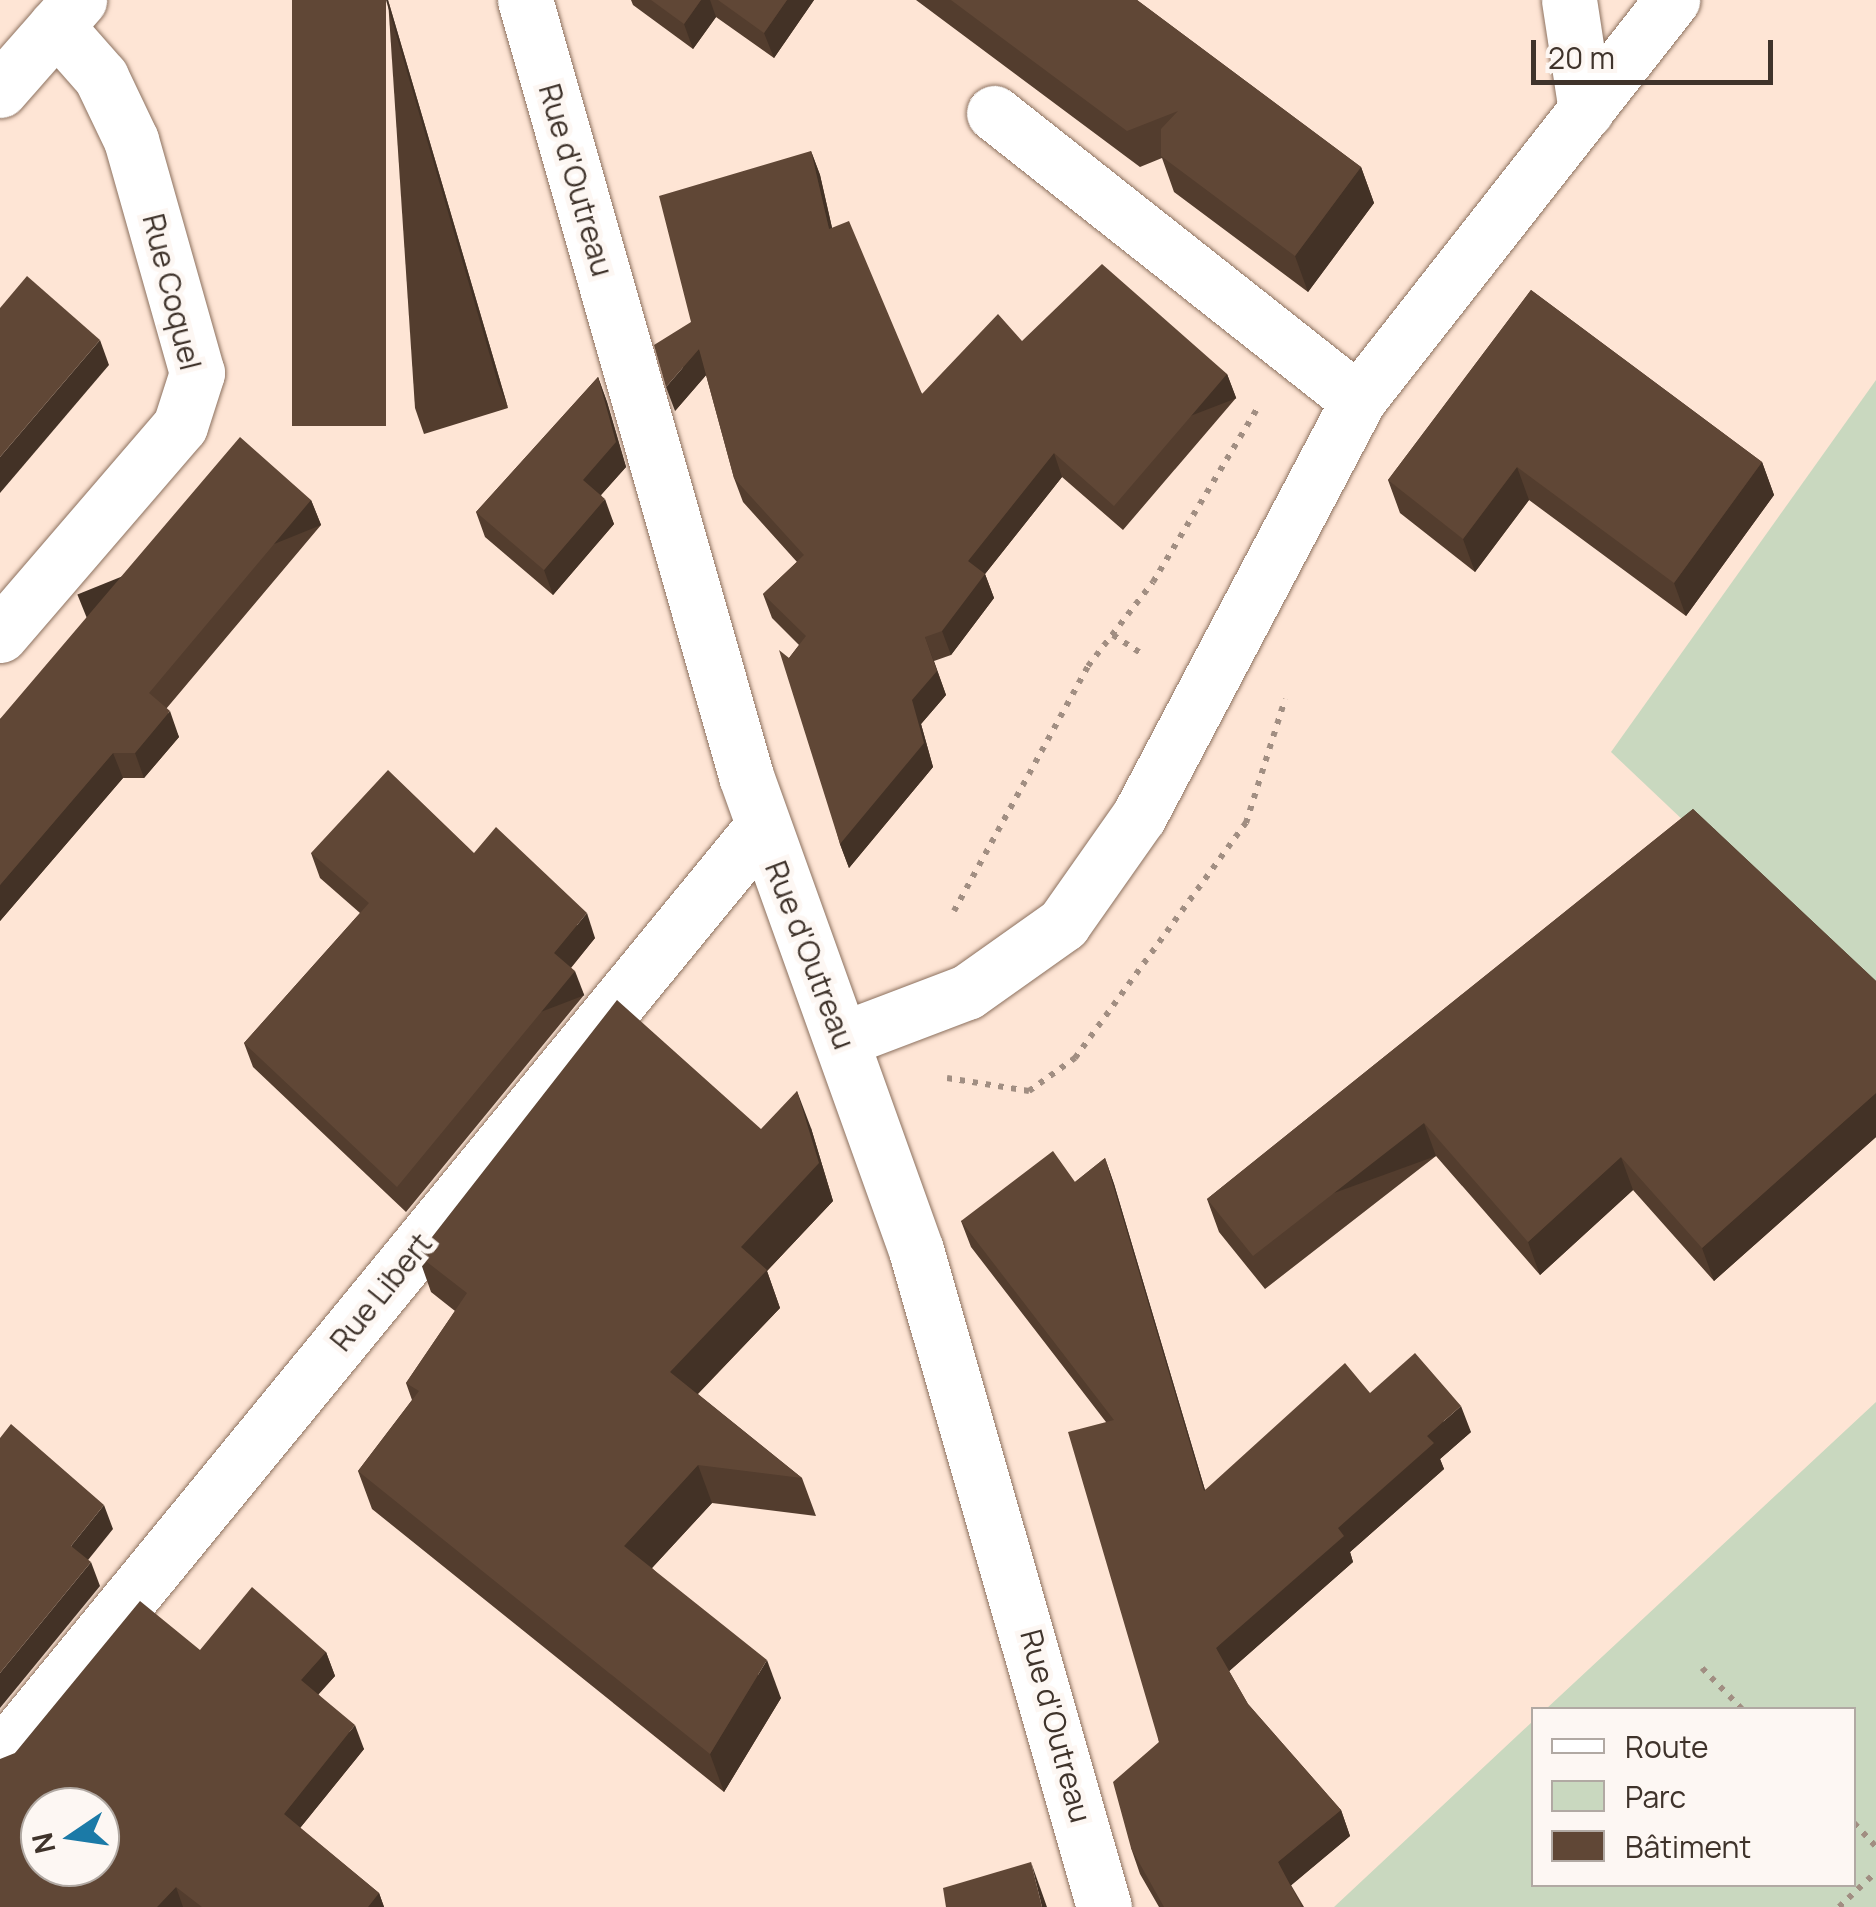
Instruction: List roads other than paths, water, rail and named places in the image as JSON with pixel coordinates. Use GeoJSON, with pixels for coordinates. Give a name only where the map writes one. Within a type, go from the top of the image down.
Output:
{"type":"FeatureCollection","features":[{"type":"Feature","properties":{"kind":"street","name":"Rue d'Outreau"},"geometry":{"type":"LineString","coordinates":[[525,0],[762,826],[842,1039],[1010,1558],[1104,1907]]}},
{"type":"Feature","properties":{"kind":"street"},"geometry":{"type":"LineString","coordinates":[[1569,0],[1586,111]]}},
{"type":"Feature","properties":{"kind":"street"},"geometry":{"type":"LineString","coordinates":[[842,1039],[967,992],[1063,924],[1148,800],[1358,400],[1672,0]]}},
{"type":"Feature","properties":{"kind":"street"},"geometry":{"type":"LineString","coordinates":[[0,90],[68,13]]}},
{"type":"Feature","properties":{"kind":"street","name":"Rue Coquel"},"geometry":{"type":"LineString","coordinates":[[0,635],[180,426],[197,373],[131,140],[68,13]]}},
{"type":"Feature","properties":{"kind":"street"},"geometry":{"type":"LineString","coordinates":[[994,113],[1358,400]]}},
{"type":"Feature","properties":{"kind":"street","name":"Rue Libert"},"geometry":{"type":"LineString","coordinates":[[0,1757],[762,826]]}}]}
